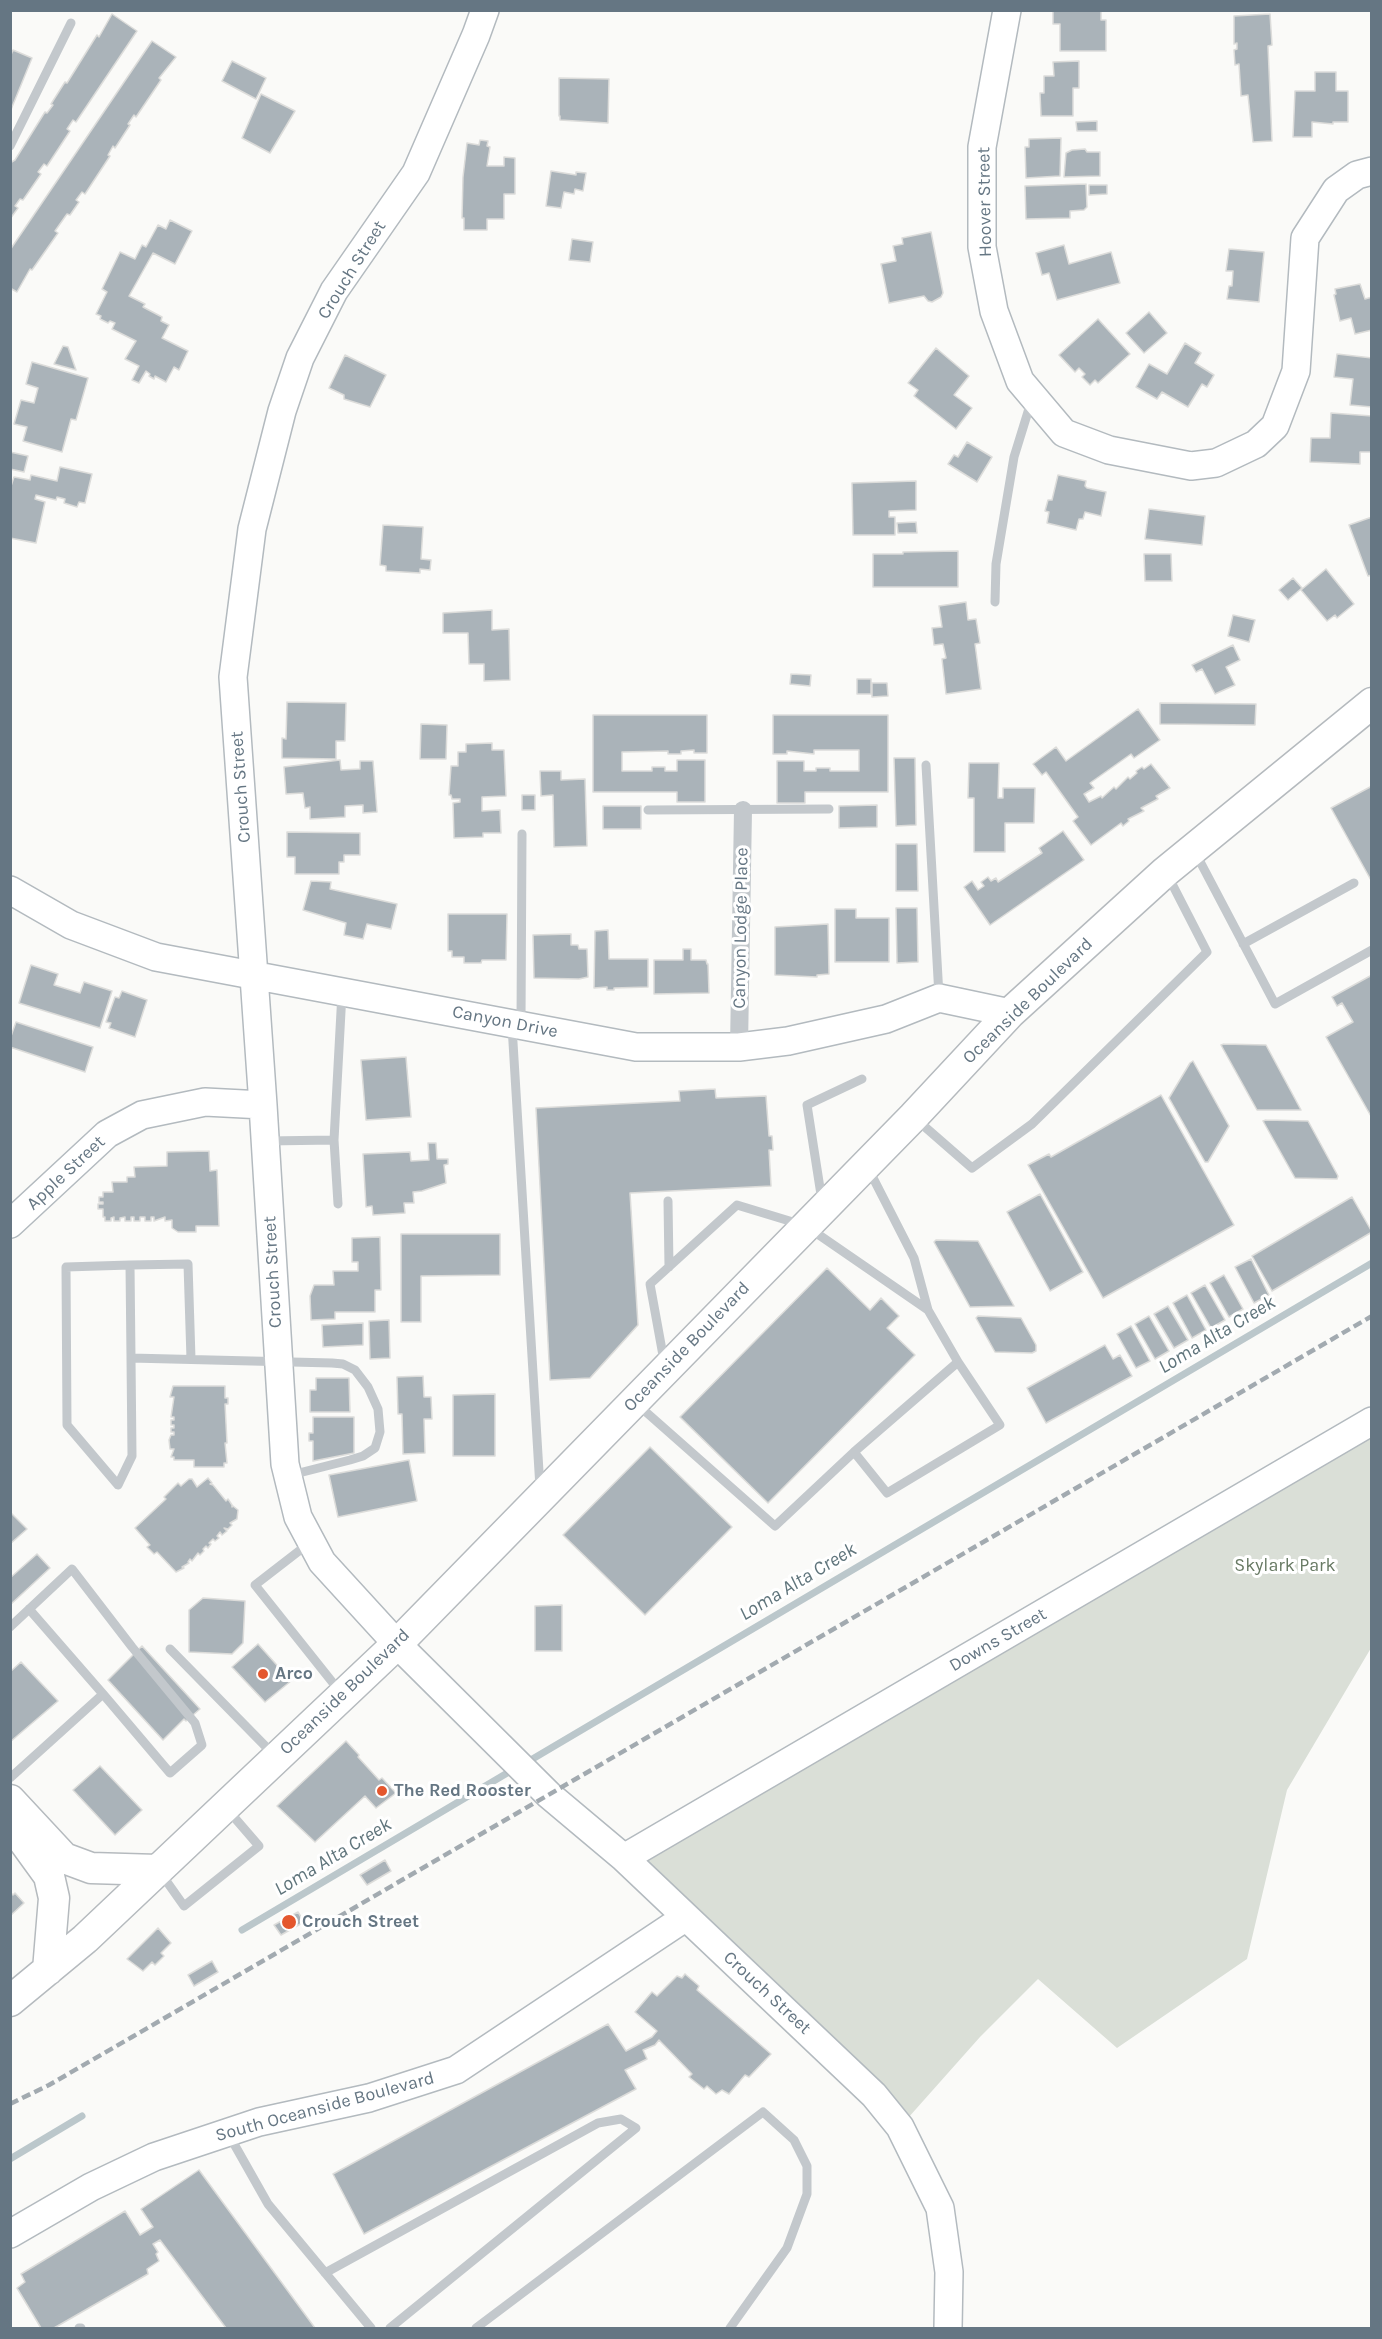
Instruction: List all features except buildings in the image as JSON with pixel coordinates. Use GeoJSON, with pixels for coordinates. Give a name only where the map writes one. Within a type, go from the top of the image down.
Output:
{"type":"FeatureCollection","features":[{"type":"Feature","properties":{"kind":"main road","name":"Oceanside Boulevard"},"geometry":{"type":"LineString","coordinates":[[10,2001],[86,1939],[397,1644],[913,1117],[1010,1013],[1165,872],[1371,703]]}},
{"type":"Feature","properties":{"kind":"main road"},"geometry":{"type":"LineString","coordinates":[[10,1800],[64,1858],[91,1868],[158,1870]]}},
{"type":"Feature","properties":{"kind":"main road"},"geometry":{"type":"LineString","coordinates":[[10,1826],[25,1842],[49,1876],[54,1898],[48,1970]]}},
{"type":"Feature","properties":{"kind":"street","name":"Crouch Street"},"geometry":{"type":"LineString","coordinates":[[485,10],[416,173],[334,291],[300,358],[282,411],[252,529],[233,678],[266,1141],[285,1464],[298,1517],[322,1562],[397,1644],[531,1778],[624,1858],[874,2095],[900,2127],[940,2208],[949,2272],[948,2328]]}},
{"type":"Feature","properties":{"kind":"street","name":"Hoover Street"},"geometry":{"type":"LineString","coordinates":[[1007,10],[982,147],[982,247],[994,311],[1020,381],[1064,433],[1109,450],[1191,466],[1216,463],[1256,444],[1275,426],[1296,371],[1305,238],[1336,190],[1357,175],[1371,171]]}},
{"type":"Feature","properties":{"kind":"street","name":"Canyon Lodge Place"},"geometry":{"type":"LineString","coordinates":[[739,1047],[743,810]]}},
{"type":"Feature","properties":{"kind":"street","name":"Canyon Drive"},"geometry":{"type":"LineString","coordinates":[[10,890],[71,925],[156,957],[636,1047],[739,1047],[788,1041],[886,1019],[939,998]]}},
{"type":"Feature","properties":{"kind":"street"},"geometry":{"type":"LineString","coordinates":[[939,998],[1010,1013]]}},
{"type":"Feature","properties":{"kind":"street","name":"Apple Street"},"geometry":{"type":"LineString","coordinates":[[10,1224],[107,1134],[142,1115],[205,1102],[263,1105]]}},
{"type":"Feature","properties":{"kind":"street","name":"Downs Street"},"geometry":{"type":"LineString","coordinates":[[624,1858],[1371,1421]]}},
{"type":"Feature","properties":{"kind":"street","name":"South Oceanside Boulevard"},"geometry":{"type":"LineString","coordinates":[[10,2234],[91,2187],[154,2157],[259,2122],[369,2098],[456,2070],[619,1964],[686,1917]]}},
{"type":"Feature","properties":{"kind":"lane"},"geometry":{"type":"LineString","coordinates":[[10,146],[71,23]]}},
{"type":"Feature","properties":{"kind":"lane"},"geometry":{"type":"LineString","coordinates":[[995,602],[996,564],[1014,457],[1033,397]]}},
{"type":"Feature","properties":{"kind":"lane"},"geometry":{"type":"LineString","coordinates":[[926,765],[939,998]]}},
{"type":"Feature","properties":{"kind":"lane"},"geometry":{"type":"LineString","coordinates":[[648,810],[829,808]]}},
{"type":"Feature","properties":{"kind":"lane"},"geometry":{"type":"LineString","coordinates":[[522,834],[516,1024],[541,1497]]}},
{"type":"Feature","properties":{"kind":"lane"},"geometry":{"type":"LineString","coordinates":[[1193,849],[1275,1004],[1371,950]]}},
{"type":"Feature","properties":{"kind":"lane"},"geometry":{"type":"LineString","coordinates":[[913,1117],[972,1168],[1032,1124],[1207,952],[1165,872]]}},
{"type":"Feature","properties":{"kind":"lane"},"geometry":{"type":"LineString","coordinates":[[1243,944],[1354,883]]}},
{"type":"Feature","properties":{"kind":"lane"},"geometry":{"type":"LineString","coordinates":[[338,1204],[334,1140],[342,991]]}},
{"type":"Feature","properties":{"kind":"lane"},"geometry":{"type":"LineString","coordinates":[[814,1216],[807,1105],[862,1079]]}},
{"type":"Feature","properties":{"kind":"lane"},"geometry":{"type":"LineString","coordinates":[[266,1141],[334,1140]]}},
{"type":"Feature","properties":{"kind":"lane"},"geometry":{"type":"LineString","coordinates":[[855,1452],[887,1493],[1000,1425],[958,1362],[928,1310],[914,1258],[866,1164]]}},
{"type":"Feature","properties":{"kind":"lane"},"geometry":{"type":"LineString","coordinates":[[668,1201],[669,1267]]}},
{"type":"Feature","properties":{"kind":"lane"},"geometry":{"type":"LineString","coordinates":[[666,1369],[650,1284],[737,1205],[814,1216],[928,1310]]}},
{"type":"Feature","properties":{"kind":"lane"},"geometry":{"type":"LineString","coordinates":[[130,1265],[132,1456],[118,1485],[67,1425],[66,1267],[130,1265],[188,1264],[191,1359]]}},
{"type":"Feature","properties":{"kind":"lane"},"geometry":{"type":"LineString","coordinates":[[131,1358],[332,1363],[350,1367],[361,1377],[374,1397],[380,1422],[378,1441],[371,1452],[350,1460],[288,1476]]}},
{"type":"Feature","properties":{"kind":"lane"},"geometry":{"type":"LineString","coordinates":[[634,1402],[775,1526],[958,1362]]}},
{"type":"Feature","properties":{"kind":"lane"},"geometry":{"type":"LineString","coordinates":[[312,1542],[255,1585],[343,1695]]}},
{"type":"Feature","properties":{"kind":"lane"},"geometry":{"type":"LineString","coordinates":[[10,1627],[29,1609],[72,1569],[132,1647],[195,1722],[202,1745],[170,1773],[29,1609]]}},
{"type":"Feature","properties":{"kind":"lane"},"geometry":{"type":"LineString","coordinates":[[170,1649],[276,1758]]}},
{"type":"Feature","properties":{"kind":"lane"},"geometry":{"type":"LineString","coordinates":[[10,1778],[103,1694]]}},
{"type":"Feature","properties":{"kind":"lane"},"geometry":{"type":"LineString","coordinates":[[158,1870],[184,1906],[260,1846],[225,1807]]}},
{"type":"Feature","properties":{"kind":"lane"},"geometry":{"type":"LineString","coordinates":[[476,2328],[763,2112],[794,2140],[807,2166],[807,2194],[787,2248],[730,2328]]}},
{"type":"Feature","properties":{"kind":"lane"},"geometry":{"type":"LineString","coordinates":[[325,2273],[598,2122],[621,2119],[636,2128],[390,2328]]}},
{"type":"Feature","properties":{"kind":"lane"},"geometry":{"type":"LineString","coordinates":[[227,2132],[268,2204],[371,2328]]}},
{"type":"Feature","properties":{"kind":"green space","name":"Skylark Park"},"geometry":{"type":"Polygon","coordinates":[[[1371,1421],[1371,1648],[1287,1790],[1247,1959],[1117,2048],[1038,1979],[980,2037],[900,2127],[624,1858],[1371,1421]]]}},
{"type":"Feature","properties":{"kind":"waterway","name":"Loma Alta Creek"},"geometry":{"type":"LineString","coordinates":[[524,1764],[1372,1263]]}},
{"type":"Feature","properties":{"kind":"waterway","name":"Loma Alta Creek"},"geometry":{"type":"LineString","coordinates":[[242,1930],[514,1769]]}},
{"type":"Feature","properties":{"kind":"waterway","name":"Loma Alta Creek"},"geometry":{"type":"LineString","coordinates":[[10,2159],[82,2116]]}},
{"type":"Feature","properties":{"kind":"railway"},"geometry":{"type":"LineString","coordinates":[[10,2104],[49,2085],[132,2037],[1372,1316]]}},
{"type":"Feature","properties":{"kind":"place","name":"Arco"},"geometry":{"type":"Point","coordinates":[263,1674]}},
{"type":"Feature","properties":{"kind":"place","name":"The Red Rooster"},"geometry":{"type":"Point","coordinates":[382,1791]}},
{"type":"Feature","properties":{"kind":"place","name":"Crouch Street"},"geometry":{"type":"Point","coordinates":[289,1922]}}]}
